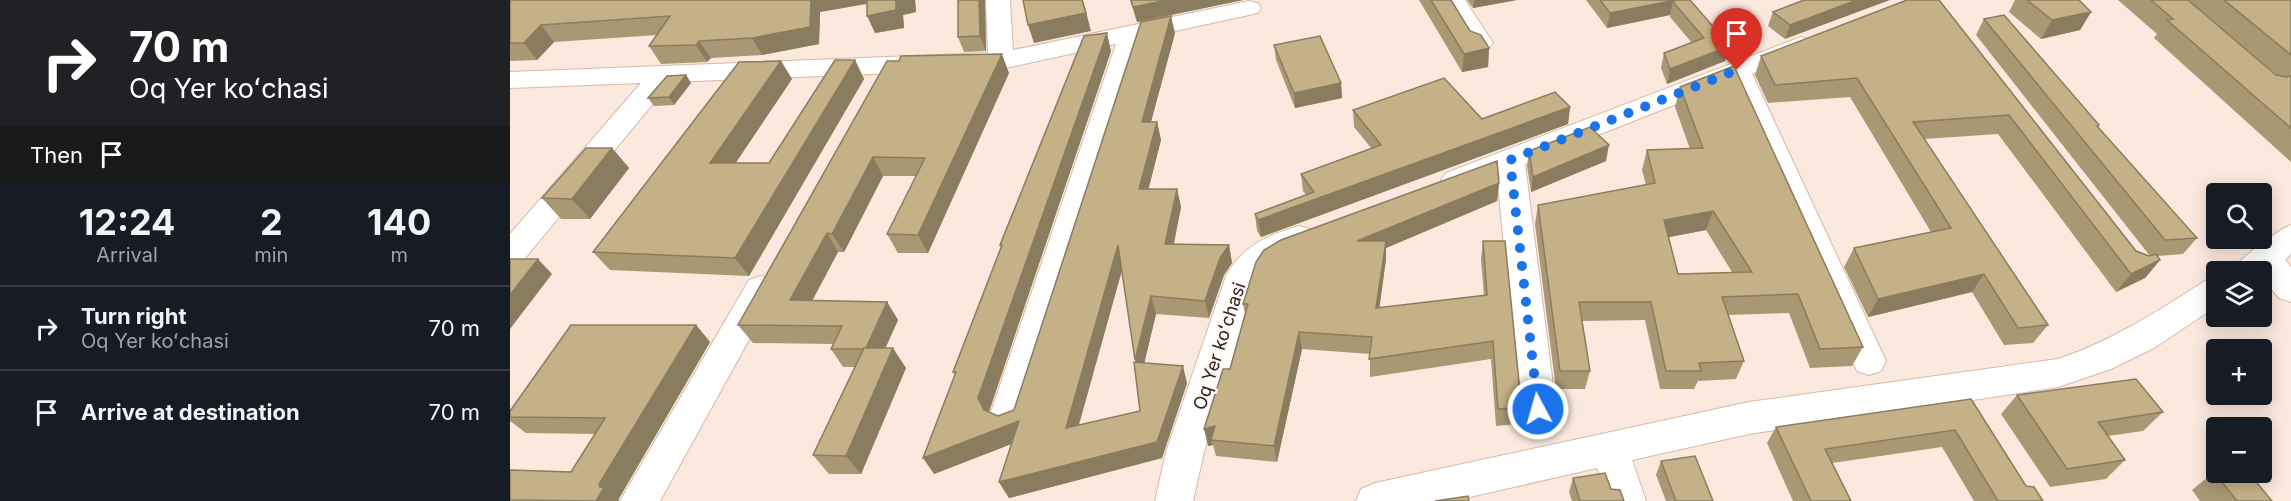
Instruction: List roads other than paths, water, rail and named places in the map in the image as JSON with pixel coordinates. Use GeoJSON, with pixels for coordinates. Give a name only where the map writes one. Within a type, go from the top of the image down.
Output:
{"type":"FeatureCollection","features":[{"type":"Feature","properties":{"kind":"street"},"geometry":{"type":"LineString","coordinates":[[998,0],[1001,62]]}},
{"type":"Feature","properties":{"kind":"street"},"geometry":{"type":"LineString","coordinates":[[1454,0],[1480,43]]}},
{"type":"Feature","properties":{"kind":"street"},"geometry":{"type":"LineString","coordinates":[[510,80],[889,64],[1001,62],[1249,8]]}},
{"type":"Feature","properties":{"kind":"street"},"geometry":{"type":"LineString","coordinates":[[1008,415],[1132,33]]}},
{"type":"Feature","properties":{"kind":"street"},"geometry":{"type":"LineString","coordinates":[[1433,188],[1510,160],[1738,61],[1822,37]]}},
{"type":"Feature","properties":{"kind":"street"},"geometry":{"type":"LineString","coordinates":[[1738,61],[1869,361]]}},
{"type":"Feature","properties":{"kind":"street"},"geometry":{"type":"LineString","coordinates":[[871,95],[889,64]]}},
{"type":"Feature","properties":{"kind":"street"},"geometry":{"type":"LineString","coordinates":[[510,255],[663,74]]}},
{"type":"Feature","properties":{"kind":"street"},"geometry":{"type":"LineString","coordinates":[[1510,160],[1538,409]]}},
{"type":"Feature","properties":{"kind":"street","name":"Oq Yer koʻchasi"},"geometry":{"type":"LineString","coordinates":[[1174,501],[1185,452],[1242,276],[1254,258],[1271,248],[1323,228]]}},
{"type":"Feature","properties":{"kind":"street"},"geometry":{"type":"LineString","coordinates":[[2261,261],[2291,236]]}},
{"type":"Feature","properties":{"kind":"street"},"geometry":{"type":"LineString","coordinates":[[639,501],[776,262]]}},
{"type":"Feature","properties":{"kind":"street"},"geometry":{"type":"LineString","coordinates":[[2272,276],[2291,289]]}},
{"type":"Feature","properties":{"kind":"street"},"geometry":{"type":"LineString","coordinates":[[1375,501],[1749,418],[1971,401],[2099,359],[2142,338],[2206,297]]}},
{"type":"Feature","properties":{"kind":"street"},"geometry":{"type":"LineString","coordinates":[[1609,449],[1627,501]]}}]}
